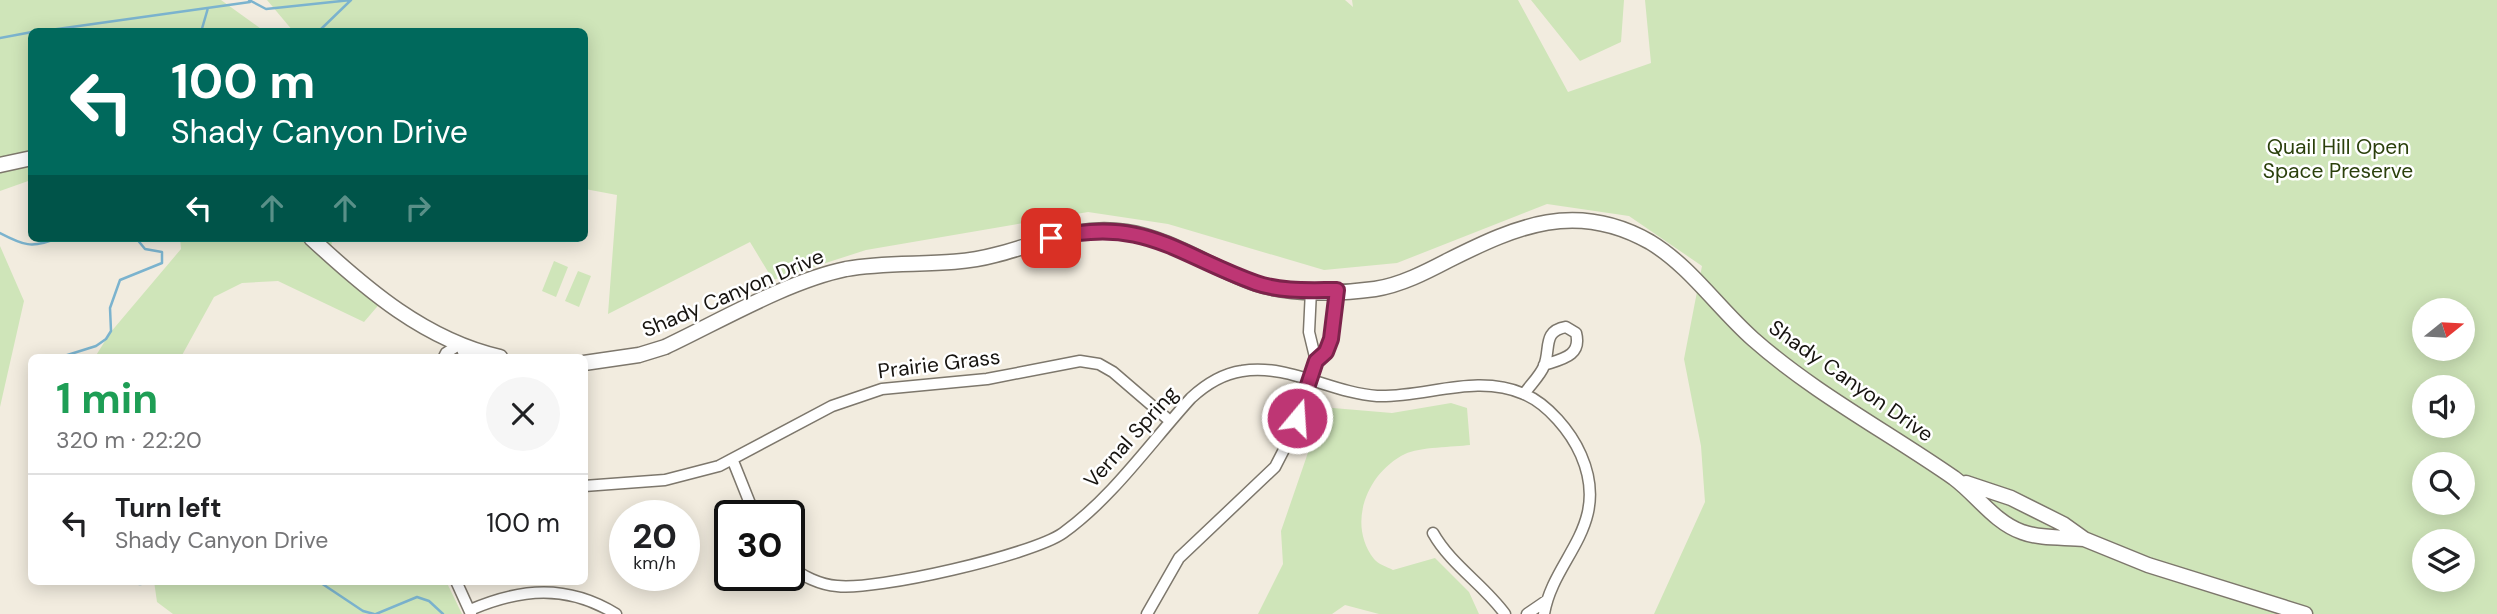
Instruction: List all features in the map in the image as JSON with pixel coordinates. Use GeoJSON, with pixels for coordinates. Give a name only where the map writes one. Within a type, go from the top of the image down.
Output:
{"type":"FeatureCollection","features":[{"type":"Feature","properties":{"kind":"street"},"geometry":{"type":"LineString","coordinates":[[0,166],[28,159]]}},
{"type":"Feature","properties":{"kind":"street","name":"Shady Canyon Drive"},"geometry":{"type":"LineString","coordinates":[[588,362],[639,355],[665,347],[816,276],[881,264],[994,256],[1027,243],[1076,232],[1121,231],[1142,235],[1258,284],[1337,290],[1376,289],[1401,282],[1526,225],[1561,220],[1593,222],[1623,229],[1670,256],[1753,339],[1784,365],[1958,481]]}},
{"type":"Feature","properties":{"kind":"street"},"geometry":{"type":"LineString","coordinates":[[316,242],[379,298],[462,351],[481,354]]}},
{"type":"Feature","properties":{"kind":"street"},"geometry":{"type":"LineString","coordinates":[[1147,614],[1179,558],[1275,467],[1292,436],[1316,361],[1310,335],[1311,290]]}},
{"type":"Feature","properties":{"kind":"street"},"geometry":{"type":"LineString","coordinates":[[1316,361],[1326,352],[1331,336],[1337,290]]}},
{"type":"Feature","properties":{"kind":"street"},"geometry":{"type":"LineString","coordinates":[[1310,335],[1331,336]]}},
{"type":"Feature","properties":{"kind":"street","name":"Prairie Grass"},"geometry":{"type":"LineString","coordinates":[[588,486],[665,480],[733,461],[856,396],[912,385],[986,379],[1080,361],[1098,364],[1113,372],[1170,421]]}},
{"type":"Feature","properties":{"kind":"street"},"geometry":{"type":"LineString","coordinates":[[1524,394],[1545,365]]}},
{"type":"Feature","properties":{"kind":"street","name":"Vernal Spring"},"geometry":{"type":"LineString","coordinates":[[805,575],[836,586],[870,586],[1025,551],[1060,535],[1088,512],[1205,386],[1242,371],[1280,373],[1344,393],[1380,396],[1470,385],[1524,394],[1560,423],[1581,455],[1588,474],[1589,496],[1582,533],[1546,601],[1544,614]]}},
{"type":"Feature","properties":{"kind":"street"},"geometry":{"type":"LineString","coordinates":[[733,461],[749,500]]}},
{"type":"Feature","properties":{"kind":"street"},"geometry":{"type":"LineString","coordinates":[[1958,481],[2000,520],[2022,532],[2084,539]]}},
{"type":"Feature","properties":{"kind":"street"},"geometry":{"type":"LineString","coordinates":[[1958,481],[2011,498],[2063,524],[2084,539],[2148,565],[2305,614]]}},
{"type":"Feature","properties":{"kind":"street"},"geometry":{"type":"LineString","coordinates":[[1433,533],[1443,550],[1480,583],[1505,614]]}},
{"type":"Feature","properties":{"kind":"street"},"geometry":{"type":"LineString","coordinates":[[458,585],[471,612],[518,593],[550,591],[580,596],[616,614]]}},
{"type":"Feature","properties":{"kind":"street","name":"Vernal Spring"},"geometry":{"type":"LineString","coordinates":[[1527,614],[1546,601]]}},
{"type":"Feature","properties":{"kind":"green space"},"geometry":{"type":"Polygon","coordinates":[[[0,0],[221,0],[260,28],[28,28],[28,181],[0,191],[0,0]]]}},
{"type":"Feature","properties":{"kind":"green space","name":"Quail Hill Open Space Preserve"},"geometry":{"type":"Polygon","coordinates":[[[267,0],[1345,0],[1353,7],[1352,0],[1518,0],[1568,92],[1651,63],[1645,0],[2497,0],[2497,614],[1654,614],[1705,502],[1701,446],[1684,359],[1702,266],[1629,216],[1547,204],[1397,263],[1324,270],[1168,224],[1088,212],[866,250],[773,280],[750,242],[608,314],[617,195],[588,190],[588,28],[290,28],[267,0]]]}},
{"type":"Feature","properties":{"kind":"green space"},"geometry":{"type":"Polygon","coordinates":[[[1531,0],[1624,0],[1621,42],[1580,61],[1531,0]]]}},
{"type":"Feature","properties":{"kind":"green space"},"geometry":{"type":"Polygon","coordinates":[[[180,242],[332,242],[331,255],[382,301],[364,322],[278,281],[242,283],[214,297],[183,354],[97,354],[110,333],[181,249],[180,242]]]}},
{"type":"Feature","properties":{"kind":"green space"},"geometry":{"type":"Polygon","coordinates":[[[0,246],[24,301],[0,407],[0,246]]]}},
{"type":"Feature","properties":{"kind":"green space"},"geometry":{"type":"Polygon","coordinates":[[[554,261],[568,267],[556,297],[542,291],[554,261]]]}},
{"type":"Feature","properties":{"kind":"green space"},"geometry":{"type":"Polygon","coordinates":[[[578,271],[591,276],[579,307],[565,301],[578,271]]]}},
{"type":"Feature","properties":{"kind":"green space"},"geometry":{"type":"Polygon","coordinates":[[[1451,403],[1467,408],[1470,445],[1419,450],[1392,462],[1381,473],[1365,500],[1362,530],[1374,559],[1393,570],[1435,558],[1469,592],[1479,614],[1379,614],[1345,605],[1332,614],[1258,614],[1283,564],[1281,531],[1322,412],[1333,408],[1392,413],[1451,403]]]}},
{"type":"Feature","properties":{"kind":"green space"},"geometry":{"type":"Polygon","coordinates":[[[155,585],[448,585],[462,614],[173,614],[157,602],[155,585]]]}},
{"type":"Feature","properties":{"kind":"waterway"},"geometry":{"type":"LineString","coordinates":[[249,0],[266,9],[351,0]]}},
{"type":"Feature","properties":{"kind":"waterway"},"geometry":{"type":"LineString","coordinates":[[322,28],[351,0]]}},
{"type":"Feature","properties":{"kind":"waterway"},"geometry":{"type":"LineString","coordinates":[[65,28],[250,2]]}},
{"type":"Feature","properties":{"kind":"waterway"},"geometry":{"type":"LineString","coordinates":[[202,28],[208,8]]}},
{"type":"Feature","properties":{"kind":"waterway"},"geometry":{"type":"LineString","coordinates":[[0,38],[28,33]]}},
{"type":"Feature","properties":{"kind":"waterway"},"geometry":{"type":"LineString","coordinates":[[0,233],[28,244],[46,242]]}},
{"type":"Feature","properties":{"kind":"waterway"},"geometry":{"type":"LineString","coordinates":[[71,354],[96,346],[106,339],[111,331],[110,308],[120,280],[162,263],[162,252],[145,249],[139,242]]}},
{"type":"Feature","properties":{"kind":"waterway"},"geometry":{"type":"LineString","coordinates":[[324,585],[363,611],[374,614]]}},
{"type":"Feature","properties":{"kind":"waterway"},"geometry":{"type":"LineString","coordinates":[[376,614],[417,597],[429,601],[443,614]]}},
{"type":"Feature","properties":{"kind":"route"},"geometry":{"type":"LineString","coordinates":[[1051,238],[1076,232],[1121,231],[1163,242],[1258,284],[1282,289],[1337,290],[1331,339],[1326,352],[1316,361],[1297,418]]}}]}
